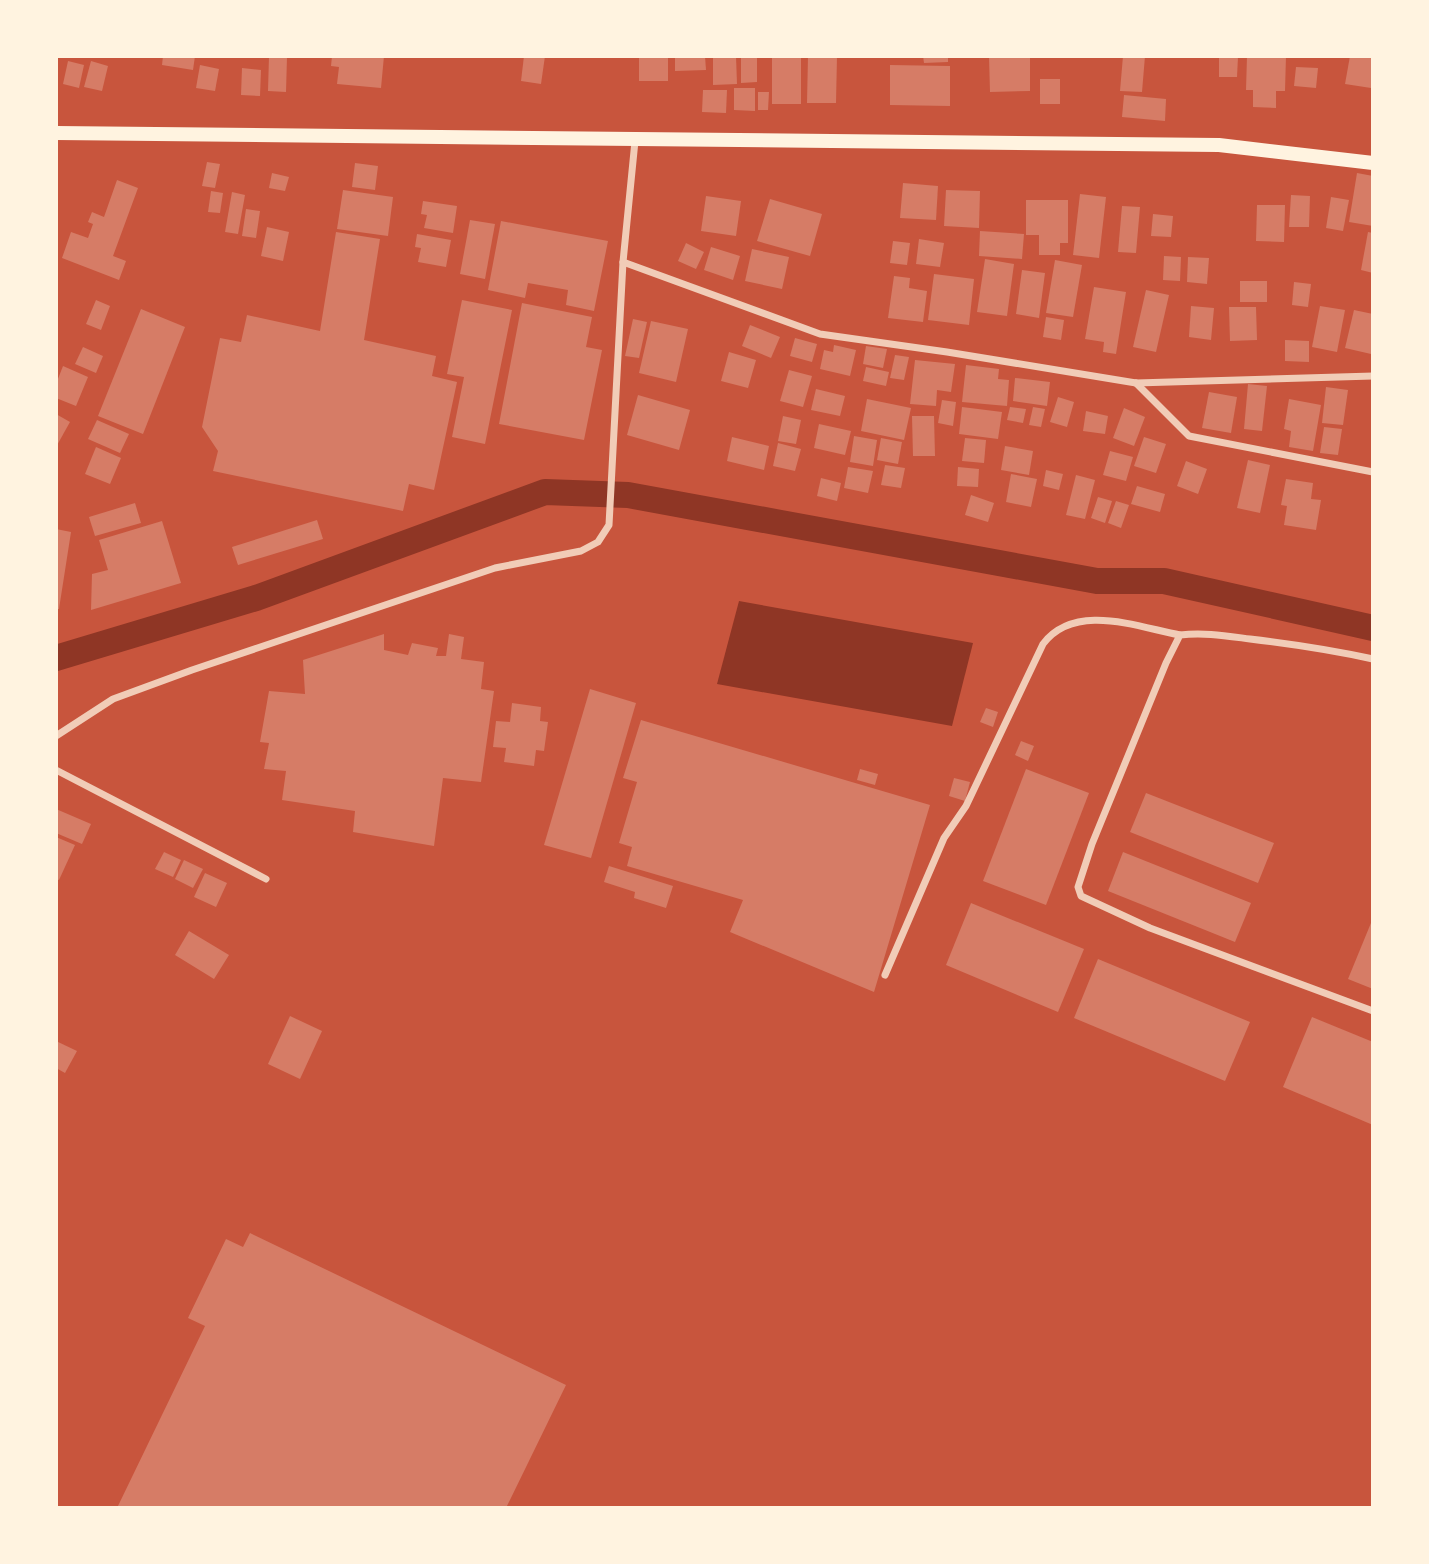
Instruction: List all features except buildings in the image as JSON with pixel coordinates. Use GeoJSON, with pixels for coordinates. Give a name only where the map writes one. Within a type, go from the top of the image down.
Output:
{"type":"FeatureCollection","features":[{"type":"Feature","properties":{"kind":"main road"},"geometry":{"type":"LineString","coordinates":[[56,133],[1219,145],[1373,163]]}},
{"type":"Feature","properties":{"kind":"street"},"geometry":{"type":"LineString","coordinates":[[56,736],[113,699],[192,670],[495,568],[581,551],[598,542],[610,525],[611,462],[623,262],[635,141]]}},
{"type":"Feature","properties":{"kind":"street"},"geometry":{"type":"LineString","coordinates":[[623,262],[820,334],[1136,383],[1373,376]]}},
{"type":"Feature","properties":{"kind":"street"},"geometry":{"type":"LineString","coordinates":[[1136,383],[1189,436],[1373,472]]}},
{"type":"Feature","properties":{"kind":"street"},"geometry":{"type":"LineString","coordinates":[[885,975],[944,838],[966,806],[1050,634],[1062,627],[1097,619],[1181,635],[1193,633],[1313,646],[1373,659]]}},
{"type":"Feature","properties":{"kind":"street"},"geometry":{"type":"LineString","coordinates":[[1181,635],[1166,663],[1092,844],[1078,887],[1081,896],[1150,928],[1373,1011]]}},
{"type":"Feature","properties":{"kind":"street"},"geometry":{"type":"LineString","coordinates":[[56,770],[266,879]]}},
{"type":"Feature","properties":{"kind":"shaded area"},"geometry":{"type":"Polygon","coordinates":[[[739,601],[973,643],[952,726],[717,684],[739,601]]]}},
{"type":"Feature","properties":{"kind":"waterway"},"geometry":{"type":"LineString","coordinates":[[56,658],[256,598],[545,492],[628,495],[1097,581],[1164,581],[1373,628]]}}]}
